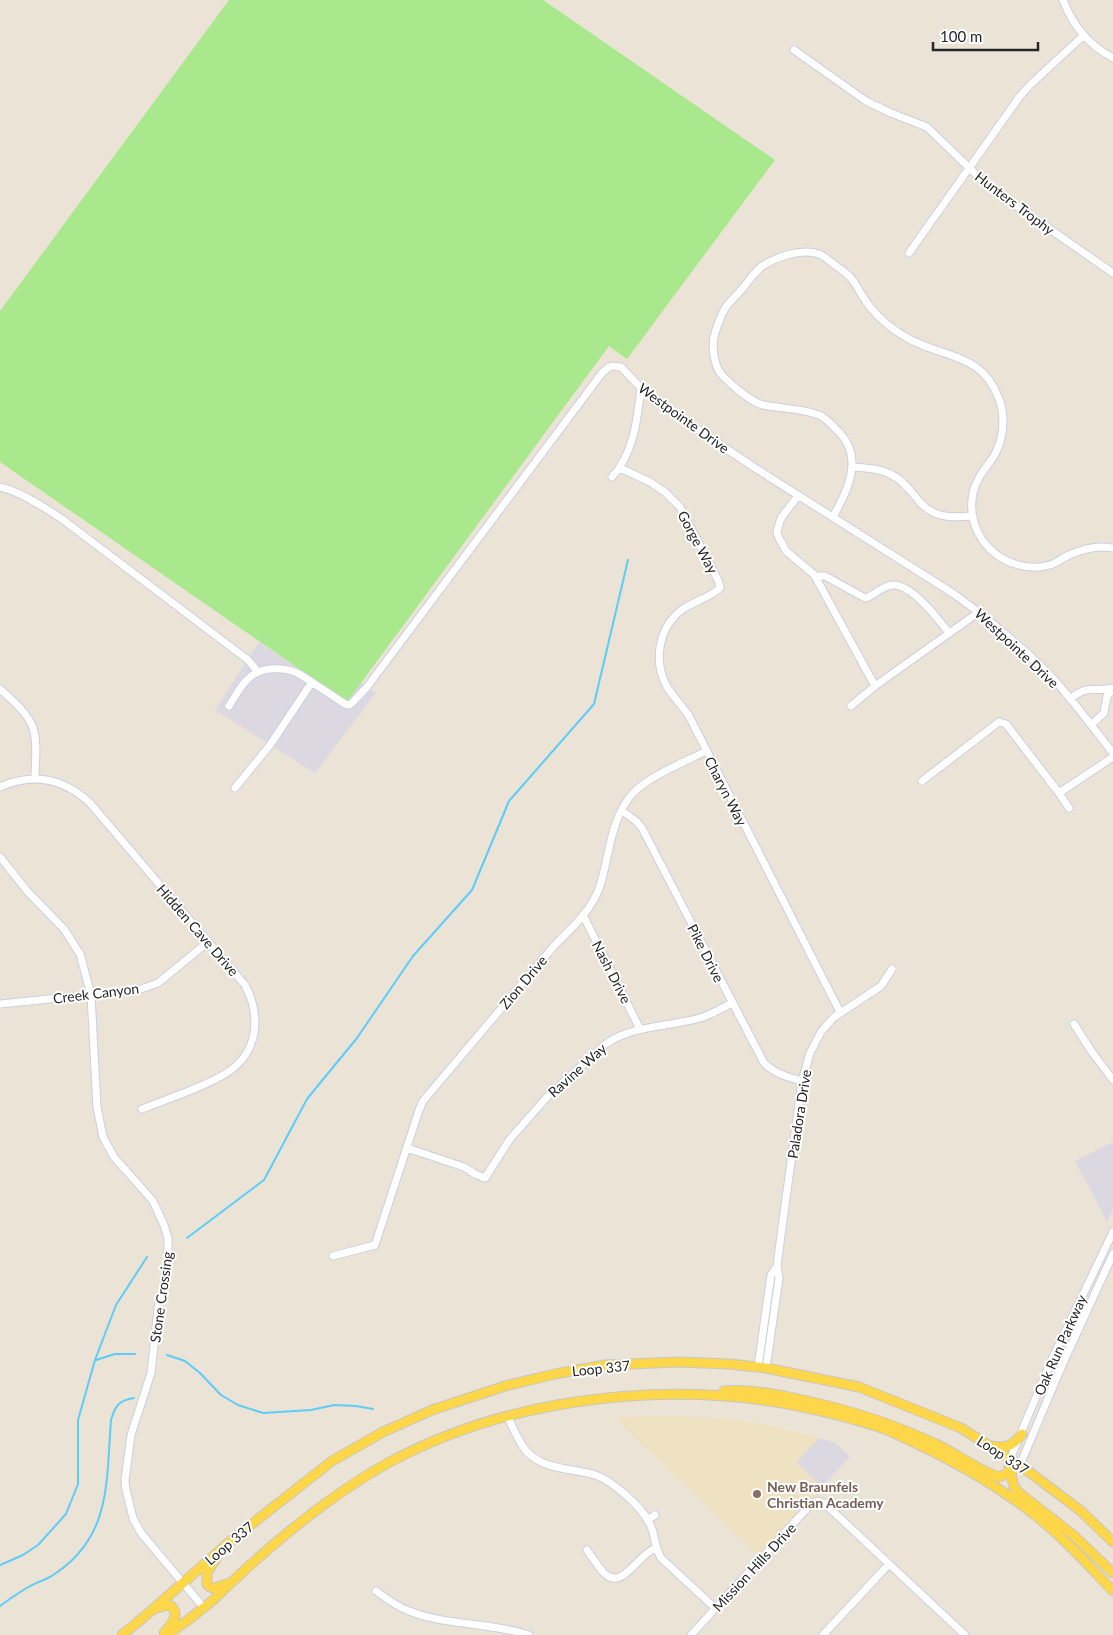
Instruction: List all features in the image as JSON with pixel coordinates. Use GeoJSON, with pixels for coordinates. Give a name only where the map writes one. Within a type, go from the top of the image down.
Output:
{"type":"FeatureCollection","features":[{"type":"Feature","properties":{"kind":"main road","name":"Loop 337"},"geometry":{"type":"LineString","coordinates":[[122,1635],[234,1538],[332,1461],[383,1432],[432,1410],[496,1389],[555,1374],[605,1365],[678,1362],[762,1368],[859,1387],[961,1428],[1020,1465],[1081,1511],[1113,1542]]}},
{"type":"Feature","properties":{"kind":"main road"},"geometry":{"type":"LineString","coordinates":[[704,1394],[717,1391],[744,1390],[783,1396],[837,1408],[901,1428],[940,1446],[999,1478],[1010,1473],[1020,1465]]}},
{"type":"Feature","properties":{"kind":"main road"},"geometry":{"type":"LineString","coordinates":[[168,1635],[204,1608],[308,1516],[367,1475],[400,1456],[428,1443],[477,1425],[508,1417],[559,1406],[637,1395],[704,1394],[790,1403],[860,1421],[894,1433],[956,1464],[991,1484],[1022,1506],[1041,1520],[1113,1591]]}},
{"type":"Feature","properties":{"kind":"main road"},"geometry":{"type":"LineString","coordinates":[[988,1445],[999,1448],[1008,1447],[1016,1442],[1022,1434]]}},
{"type":"Feature","properties":{"kind":"main road"},"geometry":{"type":"LineString","coordinates":[[1010,1459],[1010,1473],[1018,1492],[1072,1534],[1113,1573]]}},
{"type":"Feature","properties":{"kind":"main road"},"geometry":{"type":"LineString","coordinates":[[234,1538],[207,1572],[206,1581],[208,1586],[215,1588],[234,1580]]}},
{"type":"Feature","properties":{"kind":"main road"},"geometry":{"type":"LineString","coordinates":[[151,1611],[168,1605],[174,1609],[175,1619],[162,1635]]}},
{"type":"Feature","properties":{"kind":"street"},"geometry":{"type":"LineString","coordinates":[[1063,0],[1072,20],[1083,36],[1098,49],[1113,58]]}},
{"type":"Feature","properties":{"kind":"street"},"geometry":{"type":"LineString","coordinates":[[909,253],[1025,90],[1083,36]]}},
{"type":"Feature","properties":{"kind":"street","name":"Hunters Trophy"},"geometry":{"type":"LineString","coordinates":[[794,50],[866,101],[926,127],[989,187],[1113,273]]}},
{"type":"Feature","properties":{"kind":"street"},"geometry":{"type":"LineString","coordinates":[[833,517],[846,493],[852,467],[845,438],[822,416],[783,407],[760,405],[720,373],[714,356],[714,337],[726,308],[760,268],[784,255],[800,253],[819,254],[850,276],[870,308],[902,336],[923,346],[966,360],[975,366],[990,382],[1001,402],[1003,427],[997,450],[978,479],[972,503],[972,516],[977,531],[987,547],[1000,558],[1018,565],[1042,566],[1057,562],[1082,550],[1099,547],[1113,548]]}},
{"type":"Feature","properties":{"kind":"street","name":"Westpointe Drive"},"geometry":{"type":"LineString","coordinates":[[258,672],[276,669],[291,670],[345,704],[352,704],[367,687],[605,370],[612,366],[619,366],[641,388],[682,419],[979,612],[1018,644],[1058,684],[1113,753]]}},
{"type":"Feature","properties":{"kind":"street"},"geometry":{"type":"LineString","coordinates":[[612,477],[620,468],[634,433],[641,388]]}},
{"type":"Feature","properties":{"kind":"street"},"geometry":{"type":"LineString","coordinates":[[852,467],[875,468],[890,474],[906,485],[924,506],[937,515],[953,518],[972,516]]}},
{"type":"Feature","properties":{"kind":"street","name":"Gorge Way"},"geometry":{"type":"LineString","coordinates":[[620,468],[650,482],[680,506],[718,580],[720,588]]}},
{"type":"Feature","properties":{"kind":"street"},"geometry":{"type":"LineString","coordinates":[[0,488],[12,490],[36,502],[62,519],[248,660],[258,672],[247,679],[229,706]]}},
{"type":"Feature","properties":{"kind":"street"},"geometry":{"type":"LineString","coordinates":[[798,496],[781,518],[777,531],[778,536],[786,551],[817,577],[817,581],[875,686]]}},
{"type":"Feature","properties":{"kind":"street"},"geometry":{"type":"LineString","coordinates":[[817,577],[825,576],[865,598],[888,586],[898,586],[925,604],[949,633]]}},
{"type":"Feature","properties":{"kind":"street","name":"Charyn Way"},"geometry":{"type":"LineString","coordinates":[[720,588],[714,594],[690,605],[677,615],[665,630],[659,648],[659,658],[664,679],[689,716],[840,1012]]}},
{"type":"Feature","properties":{"kind":"street"},"geometry":{"type":"LineString","coordinates":[[851,706],[875,686],[979,612]]}},
{"type":"Feature","properties":{"kind":"street"},"geometry":{"type":"LineString","coordinates":[[235,788],[270,745],[312,682]]}},
{"type":"Feature","properties":{"kind":"street"},"geometry":{"type":"LineString","coordinates":[[1070,699],[1084,689],[1113,688]]}},
{"type":"Feature","properties":{"kind":"street"},"geometry":{"type":"LineString","coordinates":[[1091,725],[1104,713],[1107,704],[1106,700],[1113,688]]}},
{"type":"Feature","properties":{"kind":"street"},"geometry":{"type":"LineString","coordinates":[[0,689],[23,712],[33,728],[35,778]]}},
{"type":"Feature","properties":{"kind":"street"},"geometry":{"type":"LineString","coordinates":[[1097,690],[1106,700]]}},
{"type":"Feature","properties":{"kind":"street"},"geometry":{"type":"LineString","coordinates":[[922,781],[999,722],[1006,724],[1069,808]]}},
{"type":"Feature","properties":{"kind":"street","name":"Zion Drive"},"geometry":{"type":"LineString","coordinates":[[333,1256],[375,1245],[419,1110],[424,1101],[554,946],[590,907],[600,886],[608,847],[616,822],[632,794],[656,777],[706,751]]}},
{"type":"Feature","properties":{"kind":"street"},"geometry":{"type":"LineString","coordinates":[[1059,793],[1113,757]]}},
{"type":"Feature","properties":{"kind":"street","name":"Hidden Cave Drive"},"geometry":{"type":"LineString","coordinates":[[0,786],[35,778],[70,787],[79,793],[90,803],[245,985],[250,994],[255,1010],[255,1027],[252,1041],[240,1063],[231,1072],[220,1078],[142,1109]]}},
{"type":"Feature","properties":{"kind":"street","name":"Pike Drive"},"geometry":{"type":"LineString","coordinates":[[622,811],[636,820],[642,828],[764,1063],[772,1071],[782,1076],[802,1081]]}},
{"type":"Feature","properties":{"kind":"street","name":"Stone Crossing"},"geometry":{"type":"LineString","coordinates":[[0,858],[28,892],[64,929],[76,946],[84,966],[91,995],[97,1107],[103,1137],[114,1156],[153,1201],[164,1225],[169,1252],[166,1279],[158,1308],[151,1373],[130,1435],[126,1490],[133,1518],[141,1533],[204,1608]]}},
{"type":"Feature","properties":{"kind":"street","name":"Nash Drive"},"geometry":{"type":"LineString","coordinates":[[583,915],[640,1028]]}},
{"type":"Feature","properties":{"kind":"street","name":"Creek Canyon"},"geometry":{"type":"LineString","coordinates":[[0,1004],[138,990],[149,987],[158,983],[208,942]]}},
{"type":"Feature","properties":{"kind":"street","name":"Paladora Drive"},"geometry":{"type":"LineString","coordinates":[[762,1368],[779,1278],[777,1266],[802,1081],[815,1043],[827,1025],[840,1012],[881,986],[892,969]]}},
{"type":"Feature","properties":{"kind":"street","name":"Ravine Way"},"geometry":{"type":"LineString","coordinates":[[407,1148],[464,1167],[485,1178],[510,1139],[548,1096],[600,1047],[615,1038],[640,1028],[702,1017],[732,1003]]}},
{"type":"Feature","properties":{"kind":"street"},"geometry":{"type":"LineString","coordinates":[[1074,1024],[1113,1080]]}},
{"type":"Feature","properties":{"kind":"street","name":"Oak Run Parkway"},"geometry":{"type":"LineString","coordinates":[[1010,1459],[1052,1359],[1113,1232]]}},
{"type":"Feature","properties":{"kind":"street","name":"Oak Run Parkway"},"geometry":{"type":"LineString","coordinates":[[1020,1465],[1063,1363],[1113,1254]]}},
{"type":"Feature","properties":{"kind":"street"},"geometry":{"type":"LineString","coordinates":[[508,1417],[522,1444],[532,1456],[556,1468],[587,1473],[604,1479],[630,1500],[647,1520],[653,1532],[658,1553],[715,1608]]}},
{"type":"Feature","properties":{"kind":"street","name":"Mission Hills Drive"},"geometry":{"type":"LineString","coordinates":[[691,1635],[812,1503],[818,1501],[824,1503],[889,1564]]}},
{"type":"Feature","properties":{"kind":"street"},"geometry":{"type":"LineString","coordinates":[[647,1520],[655,1515]]}},
{"type":"Feature","properties":{"kind":"street"},"geometry":{"type":"LineString","coordinates":[[587,1550],[602,1572],[616,1579],[622,1576],[647,1551],[656,1548]]}},
{"type":"Feature","properties":{"kind":"street"},"geometry":{"type":"LineString","coordinates":[[823,1635],[889,1564],[964,1635]]}},
{"type":"Feature","properties":{"kind":"street"},"geometry":{"type":"LineString","coordinates":[[376,1591],[401,1608],[419,1614],[443,1620],[512,1630],[529,1635]]}},
{"type":"Feature","properties":{"kind":"shaded area"},"geometry":{"type":"Polygon","coordinates":[[[259,642],[346,701],[361,682],[376,693],[315,773],[215,710],[259,642]]]}},
{"type":"Feature","properties":{"kind":"shaded area"},"geometry":{"type":"Polygon","coordinates":[[[1113,1142],[1113,1209],[1107,1222],[1075,1161],[1113,1142]]]}},
{"type":"Feature","properties":{"kind":"shaded area","name":"New Braunfels Christian Academy"},"geometry":{"type":"Polygon","coordinates":[[[674,1416],[727,1419],[763,1424],[819,1438],[796,1462],[821,1487],[818,1501],[761,1559],[614,1417],[674,1416]]]}},
{"type":"Feature","properties":{"kind":"shaded area"},"geometry":{"type":"Polygon","coordinates":[[[819,1438],[836,1443],[850,1457],[821,1487],[796,1462],[819,1438]]]}},
{"type":"Feature","properties":{"kind":"green space"},"geometry":{"type":"Polygon","coordinates":[[[229,0],[543,0],[775,160],[627,359],[609,346],[347,702],[0,462],[0,311],[229,0]]]}},
{"type":"Feature","properties":{"kind":"waterway"},"geometry":{"type":"LineString","coordinates":[[187,1238],[264,1180],[307,1099],[357,1038],[413,956],[472,890],[509,801],[594,704],[628,560]]}},
{"type":"Feature","properties":{"kind":"waterway"},"geometry":{"type":"LineString","coordinates":[[0,1565],[23,1555],[38,1545],[66,1514],[78,1484],[78,1420],[95,1360],[116,1305],[147,1257]]}},
{"type":"Feature","properties":{"kind":"waterway"},"geometry":{"type":"LineString","coordinates":[[96,1360],[115,1354],[135,1354]]}},
{"type":"Feature","properties":{"kind":"waterway"},"geometry":{"type":"LineString","coordinates":[[167,1355],[185,1361],[200,1373],[221,1395],[238,1405],[263,1413],[311,1410],[334,1405],[373,1409]]}},
{"type":"Feature","properties":{"kind":"waterway"},"geometry":{"type":"LineString","coordinates":[[0,1606],[28,1587],[50,1577],[70,1562],[85,1545],[95,1527],[102,1508],[106,1487],[111,1420],[118,1404],[134,1398]]}},
{"type":"Feature","properties":{"kind":"place","name":"New Braunfels Christian Academy"},"geometry":{"type":"Point","coordinates":[757,1494]}}]}
